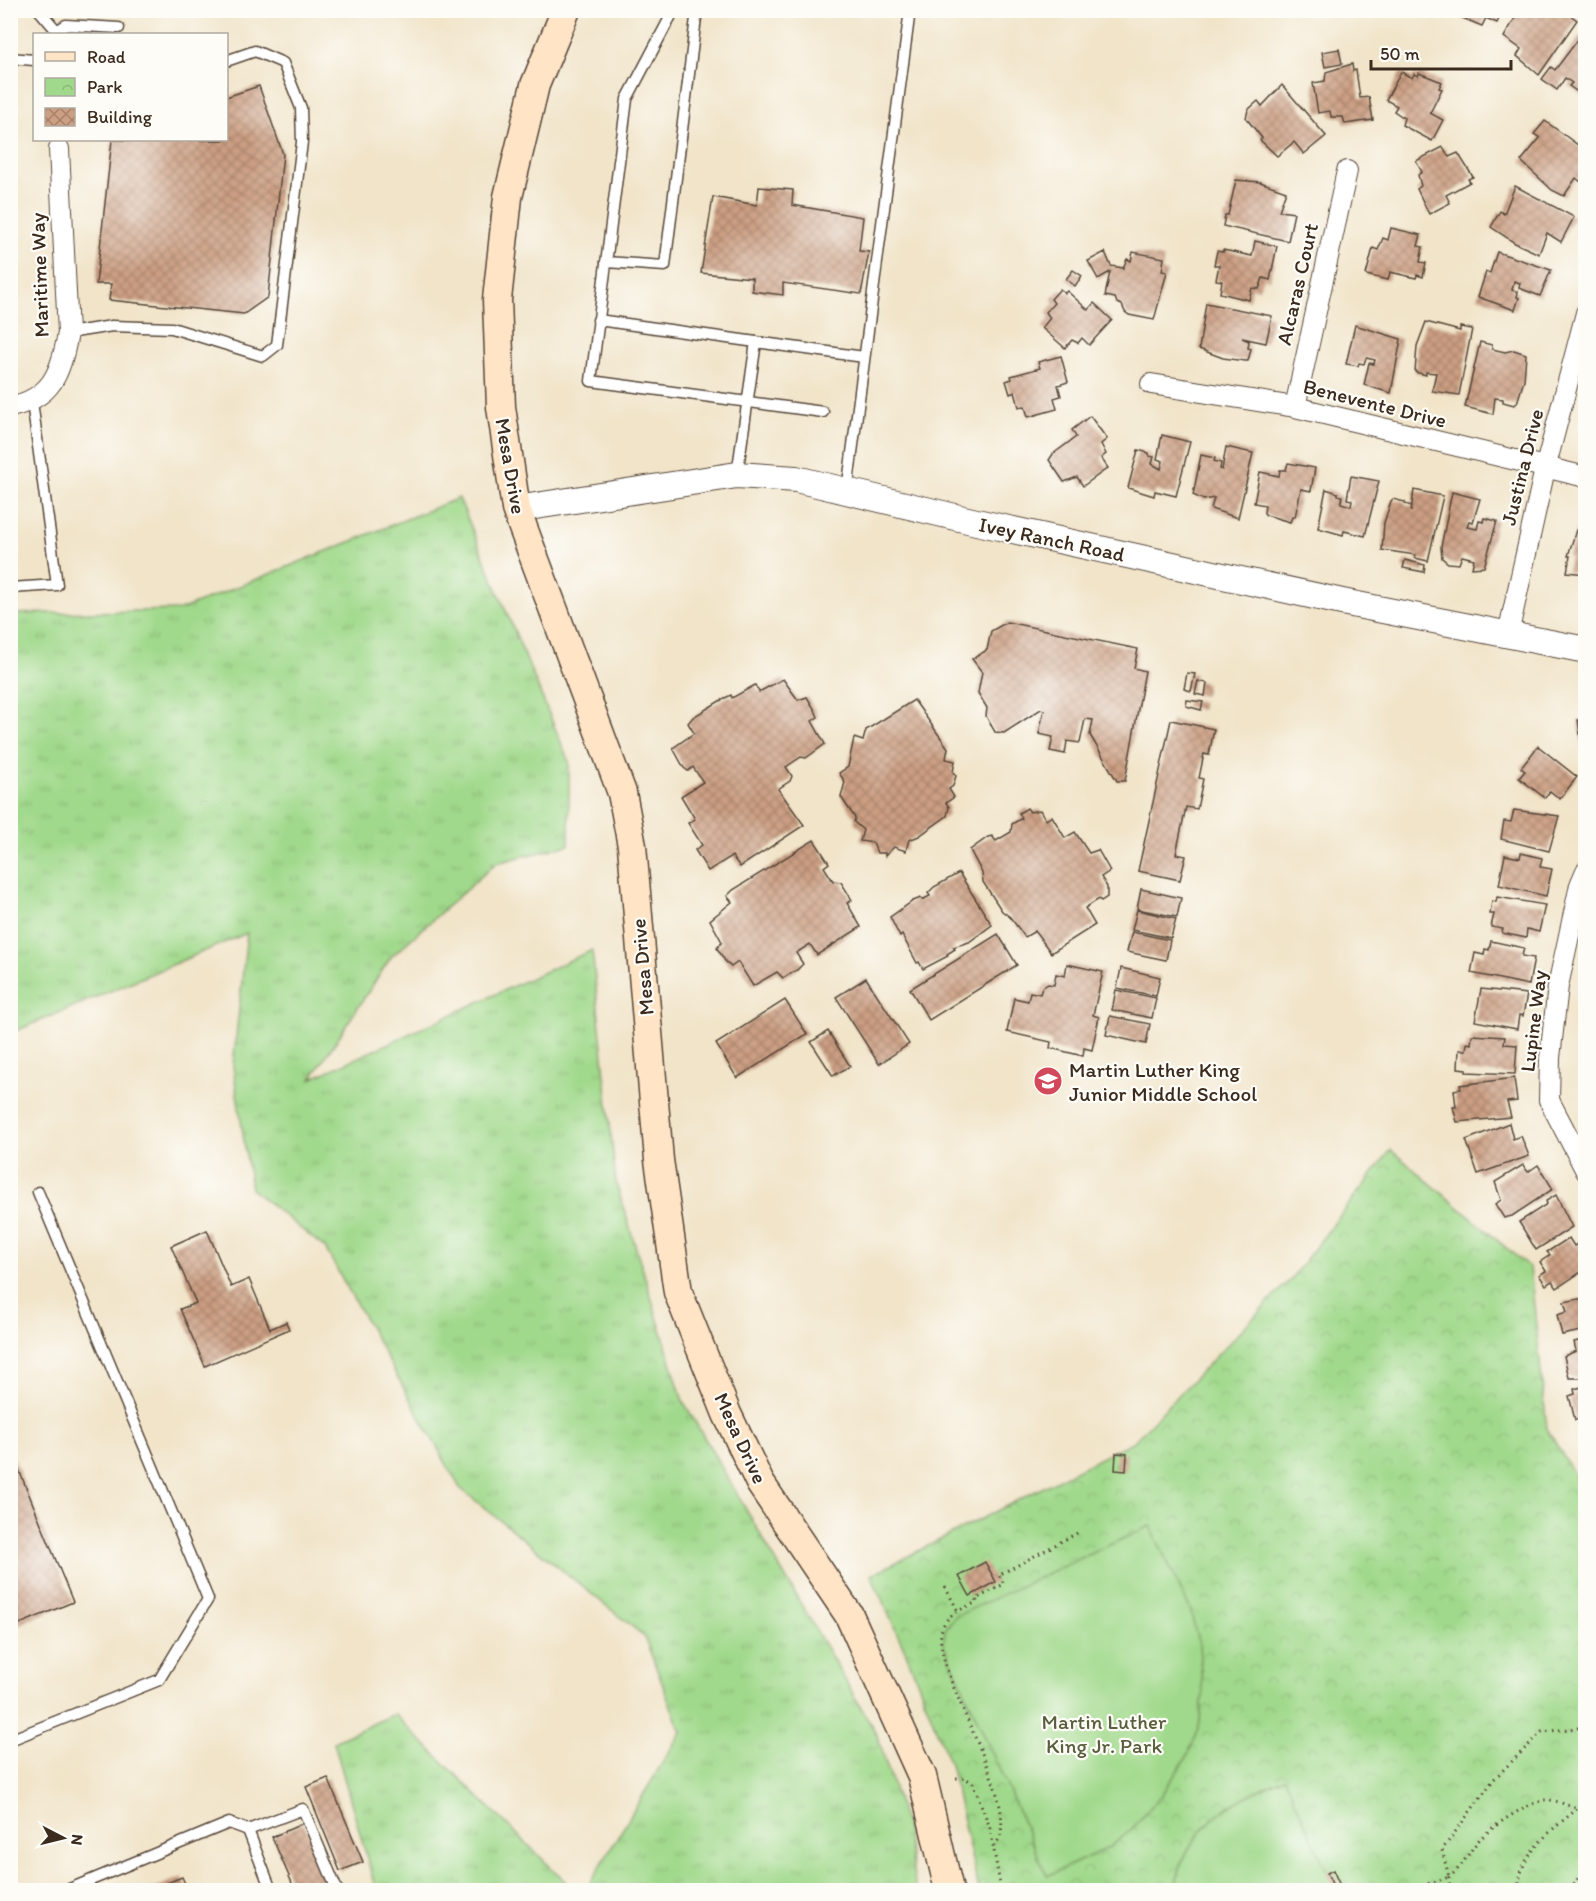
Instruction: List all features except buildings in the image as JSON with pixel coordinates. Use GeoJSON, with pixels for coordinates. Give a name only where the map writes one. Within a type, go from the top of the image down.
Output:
{"type":"FeatureCollection","features":[{"type":"Feature","properties":{"kind":"main road","name":"Mesa Drive"},"geometry":{"type":"LineString","coordinates":[[566,10],[535,85],[508,197],[497,300],[501,406],[516,509],[622,793],[632,846],[659,1160],[678,1292],[727,1414],[760,1483],[849,1615],[922,1776],[949,1890]]}},
{"type":"Feature","properties":{"kind":"street","name":"Maritime Way"},"geometry":{"type":"LineString","coordinates":[[32,402],[53,383],[64,356],[68,333],[59,144]]}},
{"type":"Feature","properties":{"kind":"street","name":"Alcaras Court"},"geometry":{"type":"LineString","coordinates":[[1295,407],[1347,171]]}},
{"type":"Feature","properties":{"kind":"street","name":"Justina Drive"},"geometry":{"type":"LineString","coordinates":[[1508,634],[1545,469],[1586,313]]}},
{"type":"Feature","properties":{"kind":"street","name":"Benevente Drive"},"geometry":{"type":"LineString","coordinates":[[1151,384],[1295,407],[1545,469],[1586,477]]}},
{"type":"Feature","properties":{"kind":"street"},"geometry":{"type":"LineString","coordinates":[[10,407],[32,402]]}},
{"type":"Feature","properties":{"kind":"street","name":"Ivey Ranch Road"},"geometry":{"type":"LineString","coordinates":[[516,509],[736,475],[796,479],[972,521],[1319,597],[1586,650]]}},
{"type":"Feature","properties":{"kind":"street","name":"Lupine Way"},"geometry":{"type":"LineString","coordinates":[[1586,871],[1580,885],[1558,986],[1550,1058],[1549,1100],[1586,1171]]}},
{"type":"Feature","properties":{"kind":"lane"},"geometry":{"type":"LineString","coordinates":[[39,10],[56,33],[66,25],[118,28]]}},
{"type":"Feature","properties":{"kind":"lane"},"geometry":{"type":"LineString","coordinates":[[674,10],[627,99],[591,381],[823,412]]}},
{"type":"Feature","properties":{"kind":"lane"},"geometry":{"type":"LineString","coordinates":[[606,262],[665,266],[697,10]]}},
{"type":"Feature","properties":{"kind":"lane"},"geometry":{"type":"LineString","coordinates":[[847,491],[910,10]]}},
{"type":"Feature","properties":{"kind":"lane"},"geometry":{"type":"LineString","coordinates":[[68,333],[112,326],[172,328],[263,356],[277,345],[302,142],[301,108],[283,63],[255,51],[228,61]]}},
{"type":"Feature","properties":{"kind":"lane"},"geometry":{"type":"LineString","coordinates":[[10,58],[33,60]]}},
{"type":"Feature","properties":{"kind":"lane"},"geometry":{"type":"LineString","coordinates":[[598,320],[864,357]]}},
{"type":"Feature","properties":{"kind":"lane"},"geometry":{"type":"LineString","coordinates":[[736,475],[756,342]]}},
{"type":"Feature","properties":{"kind":"lane"},"geometry":{"type":"LineString","coordinates":[[10,588],[57,585],[32,402]]}},
{"type":"Feature","properties":{"kind":"lane"},"geometry":{"type":"LineString","coordinates":[[10,1740],[159,1680],[208,1599],[38,1192]]}},
{"type":"Feature","properties":{"kind":"lane"},"geometry":{"type":"LineString","coordinates":[[67,1890],[229,1823],[248,1830],[303,1809],[337,1890]]}},
{"type":"Feature","properties":{"kind":"lane"},"geometry":{"type":"LineString","coordinates":[[248,1830],[271,1890]]}},
{"type":"Feature","properties":{"kind":"path"},"geometry":{"type":"LineString","coordinates":[[994,1846],[999,1841],[1001,1830],[997,1799],[987,1763],[949,1673],[941,1645],[942,1629],[952,1614],[977,1602],[976,1599],[1004,1584],[999,1575],[1081,1531]]}},
{"type":"Feature","properties":{"kind":"path"},"geometry":{"type":"LineString","coordinates":[[945,1587],[958,1611]]}},
{"type":"Feature","properties":{"kind":"path"},"geometry":{"type":"LineString","coordinates":[[1450,1890],[1442,1850],[1494,1779],[1542,1732],[1586,1727]]}},
{"type":"Feature","properties":{"kind":"path"},"geometry":{"type":"LineString","coordinates":[[956,1778],[965,1778],[973,1783],[990,1828],[1001,1890]]}},
{"type":"Feature","properties":{"kind":"path"},"geometry":{"type":"LineString","coordinates":[[1390,1890],[1396,1886],[1412,1890],[1449,1877],[1460,1870],[1480,1839],[1509,1816],[1545,1800],[1576,1809],[1586,1807]]}},
{"type":"Feature","properties":{"kind":"path"},"geometry":{"type":"LineString","coordinates":[[1520,1890],[1519,1881],[1537,1843],[1576,1809]]}},
{"type":"Feature","properties":{"kind":"path"},"geometry":{"type":"LineString","coordinates":[[1571,1890],[1580,1875],[1586,1871]]}},
{"type":"Feature","properties":{"kind":"green space"},"geometry":{"type":"Polygon","coordinates":[[[459,498],[569,762],[569,845],[496,863],[391,957],[311,1079],[592,950],[616,1183],[683,1401],[877,1735],[905,1823],[916,1890],[586,1890],[681,1732],[644,1636],[460,1488],[325,1248],[251,1189],[233,1066],[247,933],[11,1033],[11,614],[180,610],[459,498]]]}},
{"type":"Feature","properties":{"kind":"green space","name":"Martin Luther King Jr. Park"},"geometry":{"type":"Polygon","coordinates":[[[1391,1150],[1530,1268],[1547,1429],[1585,1493],[1585,1890],[979,1890],[950,1764],[907,1655],[871,1575],[1134,1441],[1290,1280],[1391,1150]]]}},
{"type":"Feature","properties":{"kind":"green space","name":"Martin Luther King Jr. Park"},"geometry":{"type":"Polygon","coordinates":[[[1150,1526],[1190,1609],[1199,1645],[1203,1695],[1199,1728],[1187,1757],[1161,1795],[1131,1830],[1110,1847],[1047,1876],[944,1645],[945,1630],[954,1617],[1150,1526]]]}},
{"type":"Feature","properties":{"kind":"green space"},"geometry":{"type":"Polygon","coordinates":[[[394,1714],[574,1890],[376,1890],[334,1742],[394,1714]]]}},
{"type":"Feature","properties":{"kind":"green space"},"geometry":{"type":"Polygon","coordinates":[[[1285,1778],[1335,1890],[1175,1890],[1180,1868],[1200,1833],[1229,1806],[1285,1778]]]}},
{"type":"Feature","properties":{"kind":"place","name":"Martin Luther King Junior Middle School"},"geometry":{"type":"Point","coordinates":[1048,1081]}}]}
